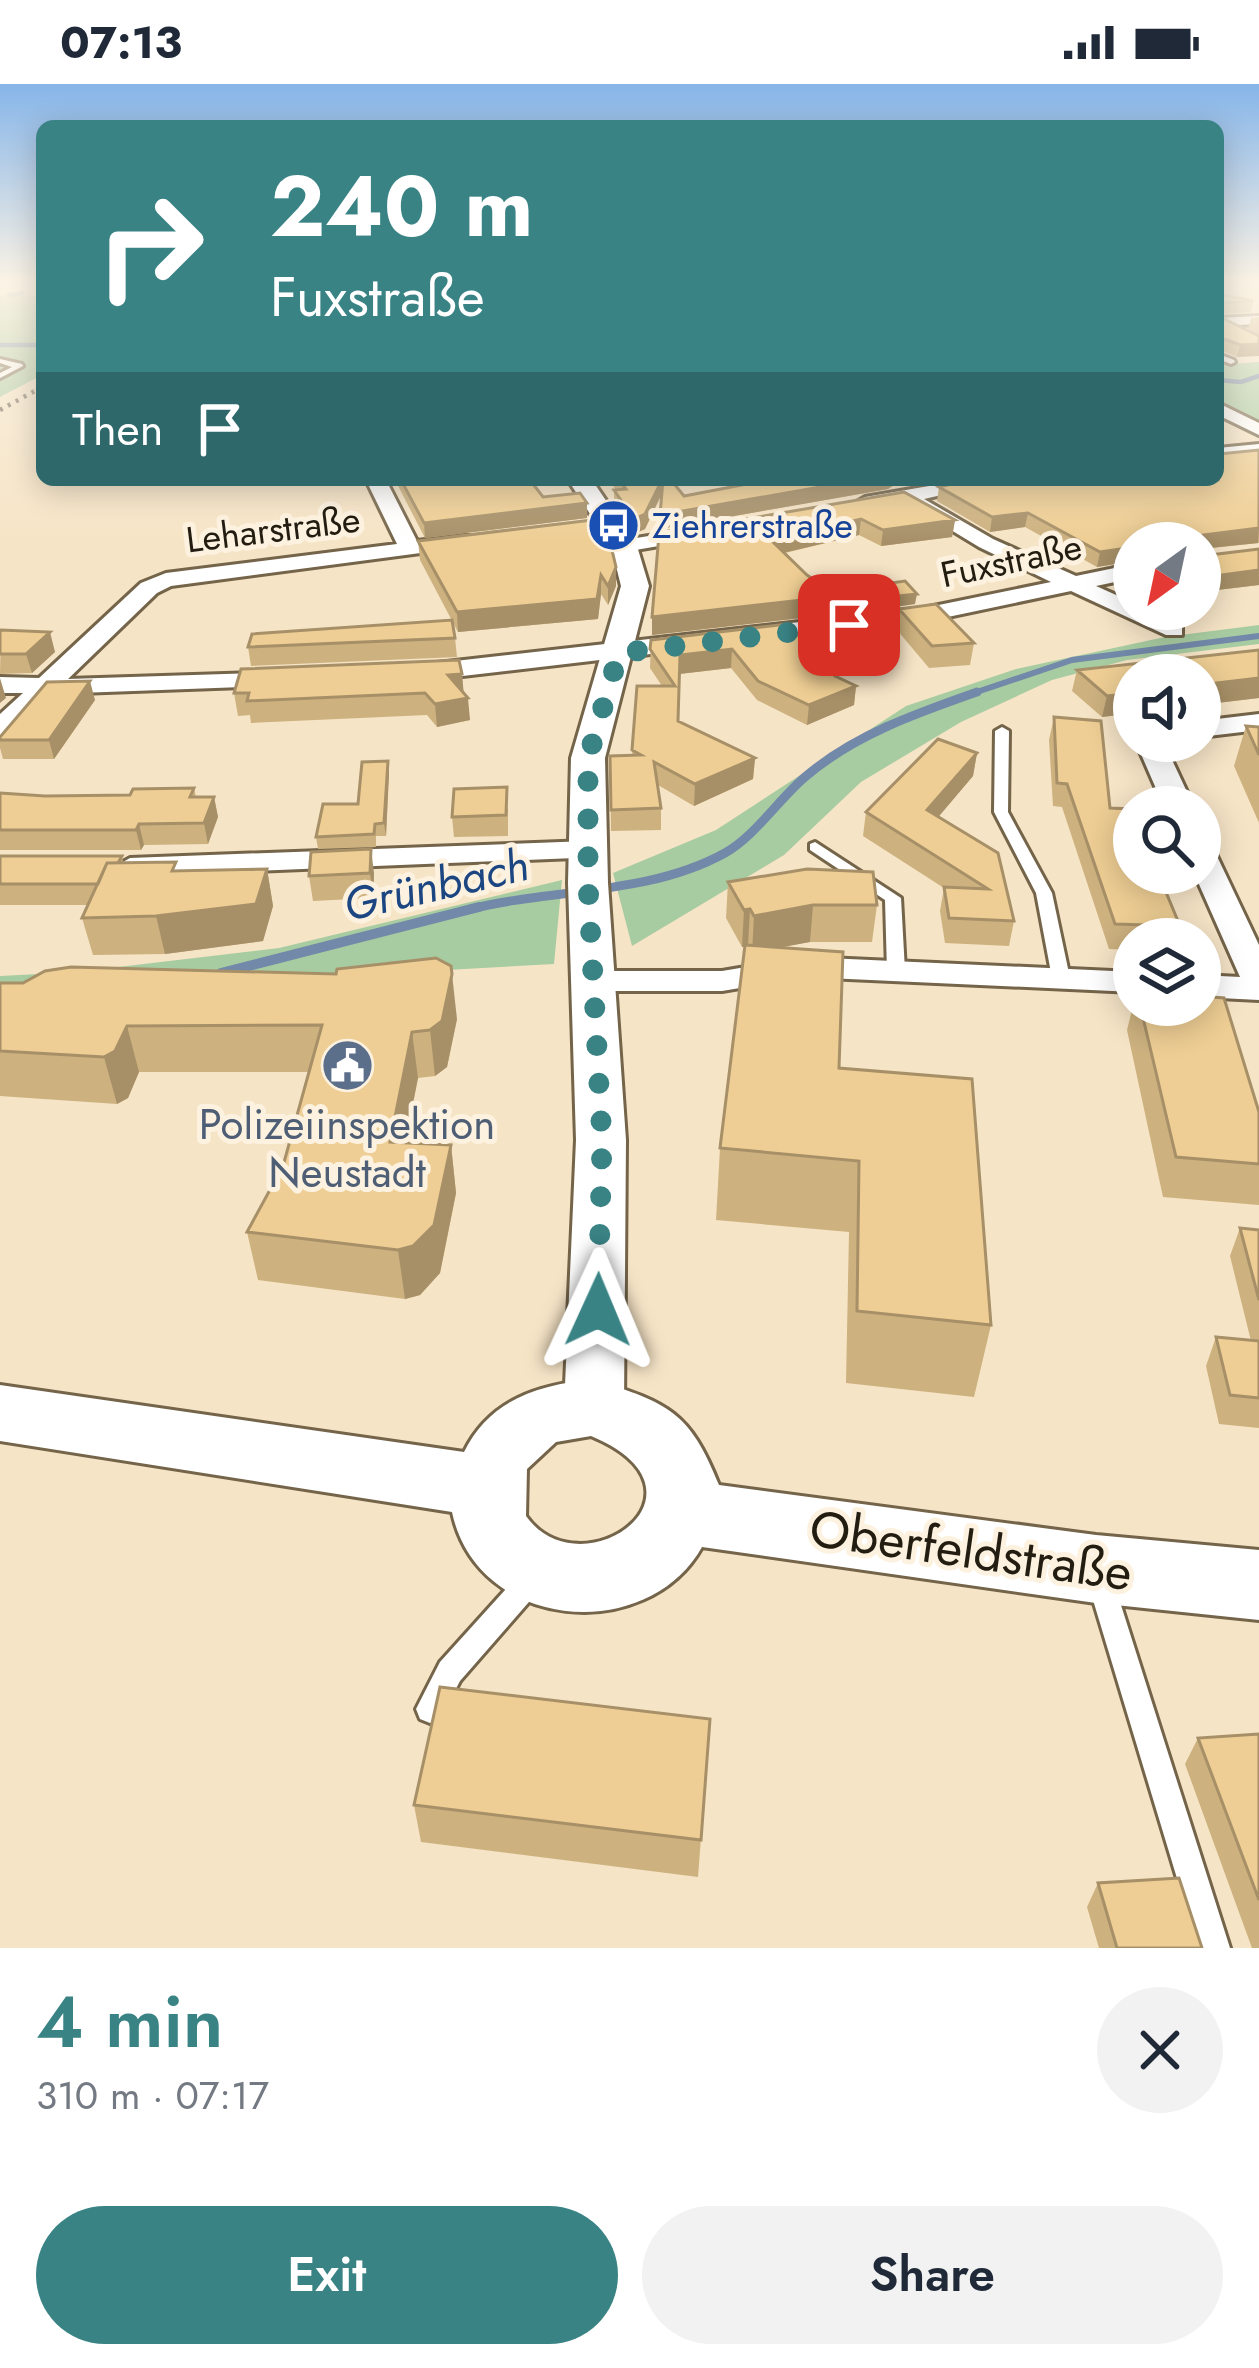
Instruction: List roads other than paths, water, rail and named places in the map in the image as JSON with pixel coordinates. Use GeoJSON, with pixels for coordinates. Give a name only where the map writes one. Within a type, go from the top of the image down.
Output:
{"type":"FeatureCollection","features":[{"type":"Feature","properties":{"kind":"main road"},"geometry":{"type":"LineString","coordinates":[[594,1407],[634,1417],[665,1440],[683,1474],[683,1512],[663,1547],[627,1572],[582,1581],[538,1571],[507,1550],[489,1519],[486,1486],[498,1453],[523,1427],[556,1411],[594,1407]]}},
{"type":"Feature","properties":{"kind":"main road"},"geometry":{"type":"LineString","coordinates":[[0,1414],[486,1486]]}},
{"type":"Feature","properties":{"kind":"main road","name":"Oberfeldstraße"},"geometry":{"type":"LineString","coordinates":[[683,1512],[1096,1569],[1259,1585]]}},
{"type":"Feature","properties":{"kind":"street"},"geometry":{"type":"LineString","coordinates":[[1224,411],[1259,430]]}},
{"type":"Feature","properties":{"kind":"street"},"geometry":{"type":"LineString","coordinates":[[1224,453],[1259,449]]}},
{"type":"Feature","properties":{"kind":"street"},"geometry":{"type":"LineString","coordinates":[[379,486],[410,548]]}},
{"type":"Feature","properties":{"kind":"street"},"geometry":{"type":"LineString","coordinates":[[584,486],[618,536],[635,586],[588,758],[588,878],[602,1140],[594,1407]]}},
{"type":"Feature","properties":{"kind":"street"},"geometry":{"type":"LineString","coordinates":[[889,486],[986,542],[1113,601]]}},
{"type":"Feature","properties":{"kind":"street"},"geometry":{"type":"LineString","coordinates":[[837,508],[960,486]]}},
{"type":"Feature","properties":{"kind":"street"},"geometry":{"type":"LineString","coordinates":[[574,529],[618,536],[728,529]]}},
{"type":"Feature","properties":{"kind":"street","name":"Leharstraße"},"geometry":{"type":"LineString","coordinates":[[0,729],[149,588],[166,580],[480,540]]}},
{"type":"Feature","properties":{"kind":"street","name":"Fuxstraße"},"geometry":{"type":"LineString","coordinates":[[391,675],[619,653],[924,615],[1113,575]]}},
{"type":"Feature","properties":{"kind":"street"},"geometry":{"type":"LineString","coordinates":[[0,685],[302,680]]}},
{"type":"Feature","properties":{"kind":"street"},"geometry":{"type":"LineString","coordinates":[[1221,727],[1259,722]]}},
{"type":"Feature","properties":{"kind":"street"},"geometry":{"type":"LineString","coordinates":[[108,867],[295,864],[588,878]]}},
{"type":"Feature","properties":{"kind":"street"},"geometry":{"type":"LineString","coordinates":[[1218,894],[1259,986],[1221,986]]}},
{"type":"Feature","properties":{"kind":"street"},"geometry":{"type":"LineString","coordinates":[[596,981],[722,981],[806,967],[1113,981]]}},
{"type":"Feature","properties":{"kind":"lane"},"geometry":{"type":"LineString","coordinates":[[1002,731],[1001,812],[1044,893],[1061,978]]}},
{"type":"Feature","properties":{"kind":"lane"},"geometry":{"type":"LineString","coordinates":[[815,847],[893,898],[896,971]]}},
{"type":"Feature","properties":{"kind":"lane"},"geometry":{"type":"LineString","coordinates":[[1096,1569],[1214,1948]]}},
{"type":"Feature","properties":{"kind":"lane"},"geometry":{"type":"LineString","coordinates":[[430,1709],[441,1681],[460,1654],[515,1603],[538,1571]]}},
{"type":"Feature","properties":{"kind":"waterway"},"geometry":{"type":"LineString","coordinates":[[1224,381],[1241,382],[1259,376]]}},
{"type":"Feature","properties":{"kind":"waterway","name":"Grünbach"},"geometry":{"type":"LineString","coordinates":[[968,695],[1072,660],[1259,636]]}},
{"type":"Feature","properties":{"kind":"waterway","name":"Grünbach"},"geometry":{"type":"LineString","coordinates":[[469,910],[631,884],[695,867],[736,846],[805,777],[844,749],[909,717],[977,692]]}},
{"type":"Feature","properties":{"kind":"waterway","name":"Grünbach"},"geometry":{"type":"LineString","coordinates":[[469,910],[479,907]]}},
{"type":"Feature","properties":{"kind":"waterway","name":"Grünbach"},"geometry":{"type":"LineString","coordinates":[[221,973],[469,910]]}},
{"type":"Feature","properties":{"kind":"railway"},"geometry":{"type":"LineString","coordinates":[[0,410],[36,390]]}},
{"type":"Feature","properties":{"kind":"place","name":"Ziehrerstraße"},"geometry":{"type":"Point","coordinates":[613,525]}},
{"type":"Feature","properties":{"kind":"place","name":"Polizeiinspektion Neustadt"},"geometry":{"type":"Point","coordinates":[347,1065]}}]}
